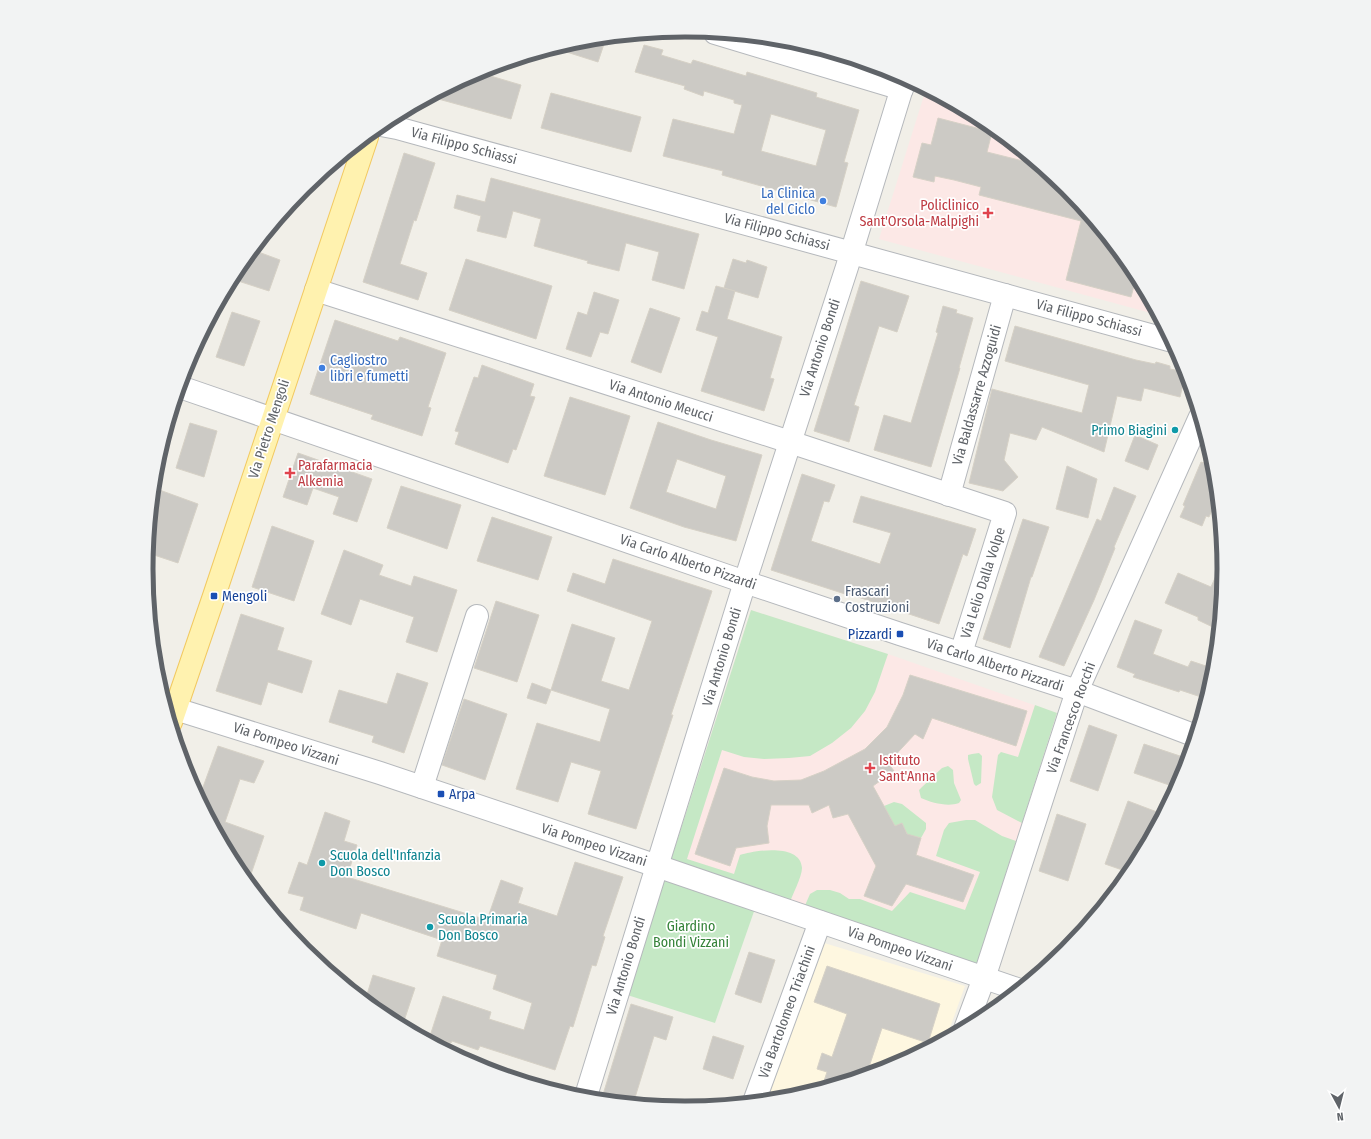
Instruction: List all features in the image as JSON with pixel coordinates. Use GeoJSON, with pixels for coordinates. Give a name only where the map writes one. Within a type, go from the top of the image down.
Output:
{"type":"FeatureCollection","features":[{"type":"Feature","properties":{"kind":"main road","name":"Via Pietro Mengoli"},"geometry":{"type":"LineString","coordinates":[[171,708],[273,419],[364,145]]}},
{"type":"Feature","properties":{"kind":"street"},"geometry":{"type":"LineString","coordinates":[[745,41],[901,83]]}},
{"type":"Feature","properties":{"kind":"street","name":"Via Antonio Bondi"},"geometry":{"type":"LineString","coordinates":[[587,1093],[745,582],[904,84]]}},
{"type":"Feature","properties":{"kind":"street","name":"Via Filippo Schiassi"},"geometry":{"type":"LineString","coordinates":[[390,127],[1165,339]]}},
{"type":"Feature","properties":{"kind":"street","name":"Via Antonio Meucci"},"geometry":{"type":"LineString","coordinates":[[316,290],[790,442],[1005,513]]}},
{"type":"Feature","properties":{"kind":"street","name":"Via Baldassarre Azzoguidi"},"geometry":{"type":"LineString","coordinates":[[949,494],[1005,295]]}},
{"type":"Feature","properties":{"kind":"street","name":"Via Carlo Alberto Pizzardi"},"geometry":{"type":"LineString","coordinates":[[185,389],[745,582],[1077,692],[1192,734]]}},
{"type":"Feature","properties":{"kind":"street","name":"Via Francesco Rocchi"},"geometry":{"type":"LineString","coordinates":[[968,1020],[984,978],[1077,692],[1197,423]]}},
{"type":"Feature","properties":{"kind":"street","name":"Via Lelio Dalla Volpe"},"geometry":{"type":"LineString","coordinates":[[961,653],[1005,513]]}},
{"type":"Feature","properties":{"kind":"street"},"geometry":{"type":"LineString","coordinates":[[422,787],[477,616]]}},
{"type":"Feature","properties":{"kind":"street","name":"Via Pompeo Vizzani"},"geometry":{"type":"LineString","coordinates":[[173,713],[422,787],[1015,988]]}},
{"type":"Feature","properties":{"kind":"street","name":"Via Bartolomeo Triachini"},"geometry":{"type":"LineString","coordinates":[[756,1097],[820,922]]}},
{"type":"Feature","properties":{"kind":"shaded area","name":"Policlinico Sant'Orsola-Malpighi"},"geometry":{"type":"Polygon","coordinates":[[[924,94],[952,108],[1010,147],[1037,169],[1062,193],[1086,218],[1108,245],[1152,313],[879,239],[924,94]]]}},
{"type":"Feature","properties":{"kind":"shaded area","name":"Istituto Sant'Anna"},"geometry":{"type":"Polygon","coordinates":[[[751,610],[888,654],[1057,713],[976,967],[669,866],[751,610]]]}},
{"type":"Feature","properties":{"kind":"shaded area"},"geometry":{"type":"Polygon","coordinates":[[[821,942],[965,986],[948,1033],[921,1047],[857,1074],[789,1092],[766,1095],[821,942]]]}},
{"type":"Feature","properties":{"kind":"green space"},"geometry":{"type":"Polygon","coordinates":[[[751,610],[888,654],[875,692],[865,711],[851,728],[832,743],[810,756],[764,759],[744,757],[722,750],[687,859],[734,874],[740,855],[756,851],[776,850],[794,855],[800,860],[802,868],[789,905],[669,866],[751,610]]]}},
{"type":"Feature","properties":{"kind":"green space"},"geometry":{"type":"Polygon","coordinates":[[[1035,705],[1057,713],[1022,823],[997,810],[992,797],[998,755],[1001,752],[1018,757],[1035,705]]]}},
{"type":"Feature","properties":{"kind":"green space"},"geometry":{"type":"Polygon","coordinates":[[[979,753],[982,756],[981,783],[976,786],[974,784],[968,755],[979,753]]]}},
{"type":"Feature","properties":{"kind":"green space"},"geometry":{"type":"Polygon","coordinates":[[[948,766],[953,770],[954,783],[961,800],[959,803],[950,805],[940,804],[921,798],[919,790],[942,768],[948,766]]]}},
{"type":"Feature","properties":{"kind":"green space"},"geometry":{"type":"Polygon","coordinates":[[[894,802],[902,804],[926,823],[926,829],[921,838],[915,836],[912,845],[902,823],[895,826],[884,806],[894,802]]]}},
{"type":"Feature","properties":{"kind":"green space"},"geometry":{"type":"Polygon","coordinates":[[[975,820],[1002,836],[1016,841],[976,967],[803,910],[810,894],[817,890],[830,890],[840,893],[849,899],[860,899],[892,911],[910,892],[965,910],[980,872],[936,856],[944,830],[949,823],[975,820]]]}},
{"type":"Feature","properties":{"kind":"green space","name":"Giardino Bondi Vizzani"},"geometry":{"type":"Polygon","coordinates":[[[657,866],[758,900],[715,1023],[618,992],[657,866]]]}},
{"type":"Feature","properties":{"kind":"building"},"geometry":{"type":"Polygon","coordinates":[[[604,44],[598,62],[564,51],[604,44]]]}},
{"type":"Feature","properties":{"kind":"building"},"geometry":{"type":"Polygon","coordinates":[[[644,45],[663,50],[661,55],[691,64],[693,60],[746,76],[747,72],[817,93],[816,97],[859,110],[844,162],[848,163],[836,207],[722,175],[723,171],[663,156],[673,119],[734,134],[742,105],[734,103],[734,100],[704,91],[703,96],[684,89],[685,86],[635,72],[644,45]],[[771,114],[761,151],[816,166],[826,130],[771,114]]]}},
{"type":"Feature","properties":{"kind":"building"},"geometry":{"type":"Polygon","coordinates":[[[488,75],[521,85],[511,119],[437,99],[488,75]]]}},
{"type":"Feature","properties":{"kind":"building"},"geometry":{"type":"Polygon","coordinates":[[[551,93],[641,117],[631,152],[541,128],[551,93]]]}},
{"type":"Feature","properties":{"kind":"building"},"geometry":{"type":"Polygon","coordinates":[[[938,118],[986,130],[991,134],[987,152],[1029,163],[1086,218],[1108,245],[1135,284],[1131,297],[1066,280],[1081,221],[979,195],[981,187],[935,176],[934,182],[913,177],[922,143],[931,145],[938,118]]]}},
{"type":"Feature","properties":{"kind":"building"},"geometry":{"type":"Polygon","coordinates":[[[404,153],[435,163],[400,264],[427,273],[418,300],[363,282],[404,153]]]}},
{"type":"Feature","properties":{"kind":"building"},"geometry":{"type":"Polygon","coordinates":[[[491,178],[699,234],[684,289],[652,280],[659,252],[626,243],[619,271],[587,263],[588,261],[534,246],[541,219],[513,211],[506,238],[477,231],[481,216],[454,208],[457,195],[485,202],[491,178]]]}},
{"type":"Feature","properties":{"kind":"building"},"geometry":{"type":"Polygon","coordinates":[[[258,252],[280,260],[269,291],[238,281],[258,252]]]}},
{"type":"Feature","properties":{"kind":"building"},"geometry":{"type":"Polygon","coordinates":[[[466,259],[552,286],[536,339],[449,310],[466,259]]]}},
{"type":"Feature","properties":{"kind":"building"},"geometry":{"type":"Polygon","coordinates":[[[733,259],[746,263],[747,260],[767,267],[758,298],[724,288],[733,259]]]}},
{"type":"Feature","properties":{"kind":"building"},"geometry":{"type":"Polygon","coordinates":[[[861,281],[909,296],[897,332],[879,326],[854,405],[859,407],[849,442],[814,431],[861,281]]]}},
{"type":"Feature","properties":{"kind":"building"},"geometry":{"type":"Polygon","coordinates":[[[716,286],[735,291],[727,319],[782,337],[770,378],[774,379],[764,411],[701,391],[718,337],[696,330],[702,311],[708,313],[716,286]]]}},
{"type":"Feature","properties":{"kind":"building"},"geometry":{"type":"Polygon","coordinates":[[[594,292],[619,300],[608,334],[600,332],[591,357],[566,349],[578,312],[587,315],[594,292]]]}},
{"type":"Feature","properties":{"kind":"building"},"geometry":{"type":"Polygon","coordinates":[[[943,306],[957,310],[956,313],[973,318],[931,467],[874,450],[884,415],[911,423],[938,333],[936,332],[943,306]]]}},
{"type":"Feature","properties":{"kind":"building"},"geometry":{"type":"Polygon","coordinates":[[[650,308],[680,318],[661,373],[631,362],[650,308]]]}},
{"type":"Feature","properties":{"kind":"building"},"geometry":{"type":"Polygon","coordinates":[[[232,312],[260,321],[244,366],[216,357],[232,312]]]}},
{"type":"Feature","properties":{"kind":"building"},"geometry":{"type":"Polygon","coordinates":[[[335,320],[398,341],[400,337],[446,353],[428,407],[431,408],[422,436],[371,419],[373,415],[310,394],[335,320]]]}},
{"type":"Feature","properties":{"kind":"building"},"geometry":{"type":"Polygon","coordinates":[[[1015,326],[1136,360],[1155,364],[1156,362],[1170,366],[1170,369],[1179,371],[1184,382],[1180,397],[1144,388],[1141,401],[1117,396],[1104,452],[1042,427],[1036,440],[1010,433],[1004,460],[1018,477],[1003,491],[969,483],[992,389],[1082,413],[1089,385],[1005,361],[1015,326]]]}},
{"type":"Feature","properties":{"kind":"building"},"geometry":{"type":"Polygon","coordinates":[[[482,365],[534,384],[530,396],[535,397],[516,450],[513,449],[508,463],[455,444],[459,432],[455,431],[474,377],[478,378],[482,365]]]}},
{"type":"Feature","properties":{"kind":"building"},"geometry":{"type":"Polygon","coordinates":[[[570,397],[630,416],[605,495],[544,476],[570,397]]]}},
{"type":"Feature","properties":{"kind":"building"},"geometry":{"type":"Polygon","coordinates":[[[658,422],[762,455],[736,541],[684,527],[630,508],[658,422]],[[677,459],[666,492],[716,509],[726,476],[677,459]]]}},
{"type":"Feature","properties":{"kind":"building"},"geometry":{"type":"Polygon","coordinates":[[[190,423],[217,431],[204,477],[176,468],[190,423]]]}},
{"type":"Feature","properties":{"kind":"building"},"geometry":{"type":"Polygon","coordinates":[[[1135,435],[1158,445],[1148,470],[1125,461],[1135,435]]]}},
{"type":"Feature","properties":{"kind":"building"},"geometry":{"type":"Polygon","coordinates":[[[298,453],[372,479],[357,522],[333,514],[339,497],[313,488],[307,505],[283,497],[298,453]]]}},
{"type":"Feature","properties":{"kind":"building"},"geometry":{"type":"Polygon","coordinates":[[[1206,458],[1214,506],[1209,517],[1206,516],[1202,526],[1180,517],[1185,506],[1183,505],[1201,462],[1204,463],[1206,458]]]}},
{"type":"Feature","properties":{"kind":"building"},"geometry":{"type":"Polygon","coordinates":[[[1067,466],[1097,479],[1088,518],[1056,509],[1067,466]]]}},
{"type":"Feature","properties":{"kind":"building"},"geometry":{"type":"Polygon","coordinates":[[[802,474],[835,485],[829,502],[824,501],[811,541],[880,564],[891,533],[853,522],[861,496],[976,529],[967,556],[963,554],[939,624],[771,570],[802,474]]]}},
{"type":"Feature","properties":{"kind":"building"},"geometry":{"type":"Polygon","coordinates":[[[401,486],[461,505],[447,549],[387,528],[401,486]]]}},
{"type":"Feature","properties":{"kind":"building"},"geometry":{"type":"Polygon","coordinates":[[[1114,487],[1136,496],[1114,547],[1115,548],[1094,600],[1064,666],[1039,657],[1097,519],[1101,521],[1114,487]]]}},
{"type":"Feature","properties":{"kind":"building"},"geometry":{"type":"Polygon","coordinates":[[[159,490],[198,504],[178,563],[153,555],[154,535],[159,490]]]}},
{"type":"Feature","properties":{"kind":"building"},"geometry":{"type":"Polygon","coordinates":[[[492,517],[552,537],[538,580],[477,561],[492,517]]]}},
{"type":"Feature","properties":{"kind":"building"},"geometry":{"type":"Polygon","coordinates":[[[1023,519],[1049,527],[1031,577],[1010,648],[983,639],[1023,519]]]}},
{"type":"Feature","properties":{"kind":"building"},"geometry":{"type":"Polygon","coordinates":[[[272,526],[314,541],[294,601],[252,587],[272,526]]]}},
{"type":"Feature","properties":{"kind":"building"},"geometry":{"type":"Polygon","coordinates":[[[344,550],[383,565],[379,575],[411,586],[414,576],[457,590],[437,652],[406,642],[414,617],[360,599],[351,625],[321,614],[344,550]]]}},
{"type":"Feature","properties":{"kind":"building"},"geometry":{"type":"Polygon","coordinates":[[[613,559],[712,591],[671,715],[673,715],[636,829],[588,814],[601,771],[571,762],[558,802],[516,789],[537,723],[600,742],[610,709],[551,690],[572,624],[615,638],[601,681],[629,690],[652,621],[567,591],[573,573],[605,584],[613,559]]]}},
{"type":"Feature","properties":{"kind":"building"},"geometry":{"type":"Polygon","coordinates":[[[1218,571],[1214,628],[1198,620],[1198,617],[1165,603],[1178,573],[1211,587],[1218,571]]]}},
{"type":"Feature","properties":{"kind":"building"},"geometry":{"type":"Polygon","coordinates":[[[496,601],[539,615],[517,682],[474,668],[496,601]]]}},
{"type":"Feature","properties":{"kind":"building"},"geometry":{"type":"Polygon","coordinates":[[[241,614],[284,628],[277,650],[312,661],[302,693],[268,682],[261,705],[216,691],[241,614]]]}},
{"type":"Feature","properties":{"kind":"building"},"geometry":{"type":"Polygon","coordinates":[[[1135,620],[1162,630],[1153,654],[1188,667],[1191,661],[1209,667],[1202,697],[1180,690],[1179,692],[1133,677],[1135,674],[1117,667],[1135,620]]]}},
{"type":"Feature","properties":{"kind":"building"},"geometry":{"type":"Polygon","coordinates":[[[397,673],[428,683],[404,753],[372,742],[374,736],[329,722],[339,690],[387,704],[397,673]]]}},
{"type":"Feature","properties":{"kind":"building"},"geometry":{"type":"Polygon","coordinates":[[[910,675],[1027,711],[1016,746],[932,718],[923,739],[915,734],[888,763],[894,771],[873,786],[895,826],[902,823],[907,834],[921,838],[916,855],[974,875],[963,902],[906,884],[892,906],[864,896],[876,866],[848,814],[833,818],[829,805],[812,813],[809,805],[771,805],[767,826],[769,843],[736,848],[730,866],[695,854],[724,768],[752,777],[774,781],[801,780],[824,771],[865,749],[887,727],[903,695],[910,675]]]}},
{"type":"Feature","properties":{"kind":"building"},"geometry":{"type":"Polygon","coordinates":[[[532,683],[551,690],[546,704],[527,698],[532,683]]]}},
{"type":"Feature","properties":{"kind":"building"},"geometry":{"type":"Polygon","coordinates":[[[464,699],[507,714],[485,780],[442,765],[464,699]]]}},
{"type":"Feature","properties":{"kind":"building"},"geometry":{"type":"Polygon","coordinates":[[[1089,725],[1117,735],[1098,791],[1070,781],[1089,725]]]}},
{"type":"Feature","properties":{"kind":"building"},"geometry":{"type":"Polygon","coordinates":[[[1144,744],[1183,757],[1171,786],[1134,773],[1144,744]]]}},
{"type":"Feature","properties":{"kind":"building"},"geometry":{"type":"Polygon","coordinates":[[[218,746],[264,761],[254,783],[240,779],[225,822],[264,836],[250,876],[224,836],[202,791],[218,746]]]}},
{"type":"Feature","properties":{"kind":"building"},"geometry":{"type":"Polygon","coordinates":[[[1128,801],[1157,812],[1147,836],[1124,871],[1105,864],[1128,801]]]}},
{"type":"Feature","properties":{"kind":"building"},"geometry":{"type":"Polygon","coordinates":[[[325,812],[350,821],[344,841],[357,845],[347,877],[487,920],[501,880],[523,888],[518,903],[557,916],[575,862],[623,877],[603,936],[605,937],[596,966],[592,965],[573,1027],[570,1026],[555,1070],[480,1046],[478,1050],[452,1041],[451,1043],[430,1036],[443,996],[491,1012],[489,1019],[524,1030],[532,1003],[493,989],[497,975],[437,956],[442,940],[361,913],[356,929],[300,910],[304,897],[288,893],[299,862],[307,865],[325,812]]]}},
{"type":"Feature","properties":{"kind":"building"},"geometry":{"type":"Polygon","coordinates":[[[1057,814],[1086,824],[1068,881],[1039,871],[1057,814]]]}},
{"type":"Feature","properties":{"kind":"building"},"geometry":{"type":"Polygon","coordinates":[[[749,952],[775,960],[761,1003],[735,994],[749,952]]]}},
{"type":"Feature","properties":{"kind":"building"},"geometry":{"type":"Polygon","coordinates":[[[827,966],[940,1004],[928,1043],[882,1028],[868,1069],[861,1068],[860,1073],[823,1084],[827,1072],[817,1069],[822,1053],[832,1057],[847,1014],[814,1002],[827,966]]]}},
{"type":"Feature","properties":{"kind":"building"},"geometry":{"type":"Polygon","coordinates":[[[373,975],[415,988],[404,1021],[367,996],[373,975]]]}},
{"type":"Feature","properties":{"kind":"building"},"geometry":{"type":"Polygon","coordinates":[[[631,1004],[673,1017],[666,1040],[654,1036],[635,1099],[603,1095],[631,1004]]]}},
{"type":"Feature","properties":{"kind":"building"},"geometry":{"type":"Polygon","coordinates":[[[713,1036],[744,1046],[733,1079],[703,1069],[713,1036]]]}},
{"type":"Feature","properties":{"kind":"place","name":"La Clinica del Ciclo"},"geometry":{"type":"Point","coordinates":[823,201]}},
{"type":"Feature","properties":{"kind":"place","name":"Policlinico Sant'Orsola-Malpighi"},"geometry":{"type":"Point","coordinates":[988,213]}},
{"type":"Feature","properties":{"kind":"place","name":"Cagliostro libri e fumetti"},"geometry":{"type":"Point","coordinates":[322,368]}},
{"type":"Feature","properties":{"kind":"place","name":"Primo Biagini"},"geometry":{"type":"Point","coordinates":[1175,430]}},
{"type":"Feature","properties":{"kind":"place","name":"Parafarmacia Alkemia"},"geometry":{"type":"Point","coordinates":[290,473]}},
{"type":"Feature","properties":{"kind":"place","name":"Mengoli"},"geometry":{"type":"Point","coordinates":[214,596]}},
{"type":"Feature","properties":{"kind":"place","name":"Frascari Costruzioni"},"geometry":{"type":"Point","coordinates":[837,599]}},
{"type":"Feature","properties":{"kind":"place","name":"Pizzardi"},"geometry":{"type":"Point","coordinates":[900,634]}},
{"type":"Feature","properties":{"kind":"place","name":"Istituto Sant'Anna"},"geometry":{"type":"Point","coordinates":[870,768]}},
{"type":"Feature","properties":{"kind":"place","name":"Arpa"},"geometry":{"type":"Point","coordinates":[441,794]}},
{"type":"Feature","properties":{"kind":"place","name":"Scuola dell'Infanzia Don Bosco"},"geometry":{"type":"Point","coordinates":[322,863]}},
{"type":"Feature","properties":{"kind":"place","name":"Scuola Primaria Don Bosco"},"geometry":{"type":"Point","coordinates":[430,927]}}]}
